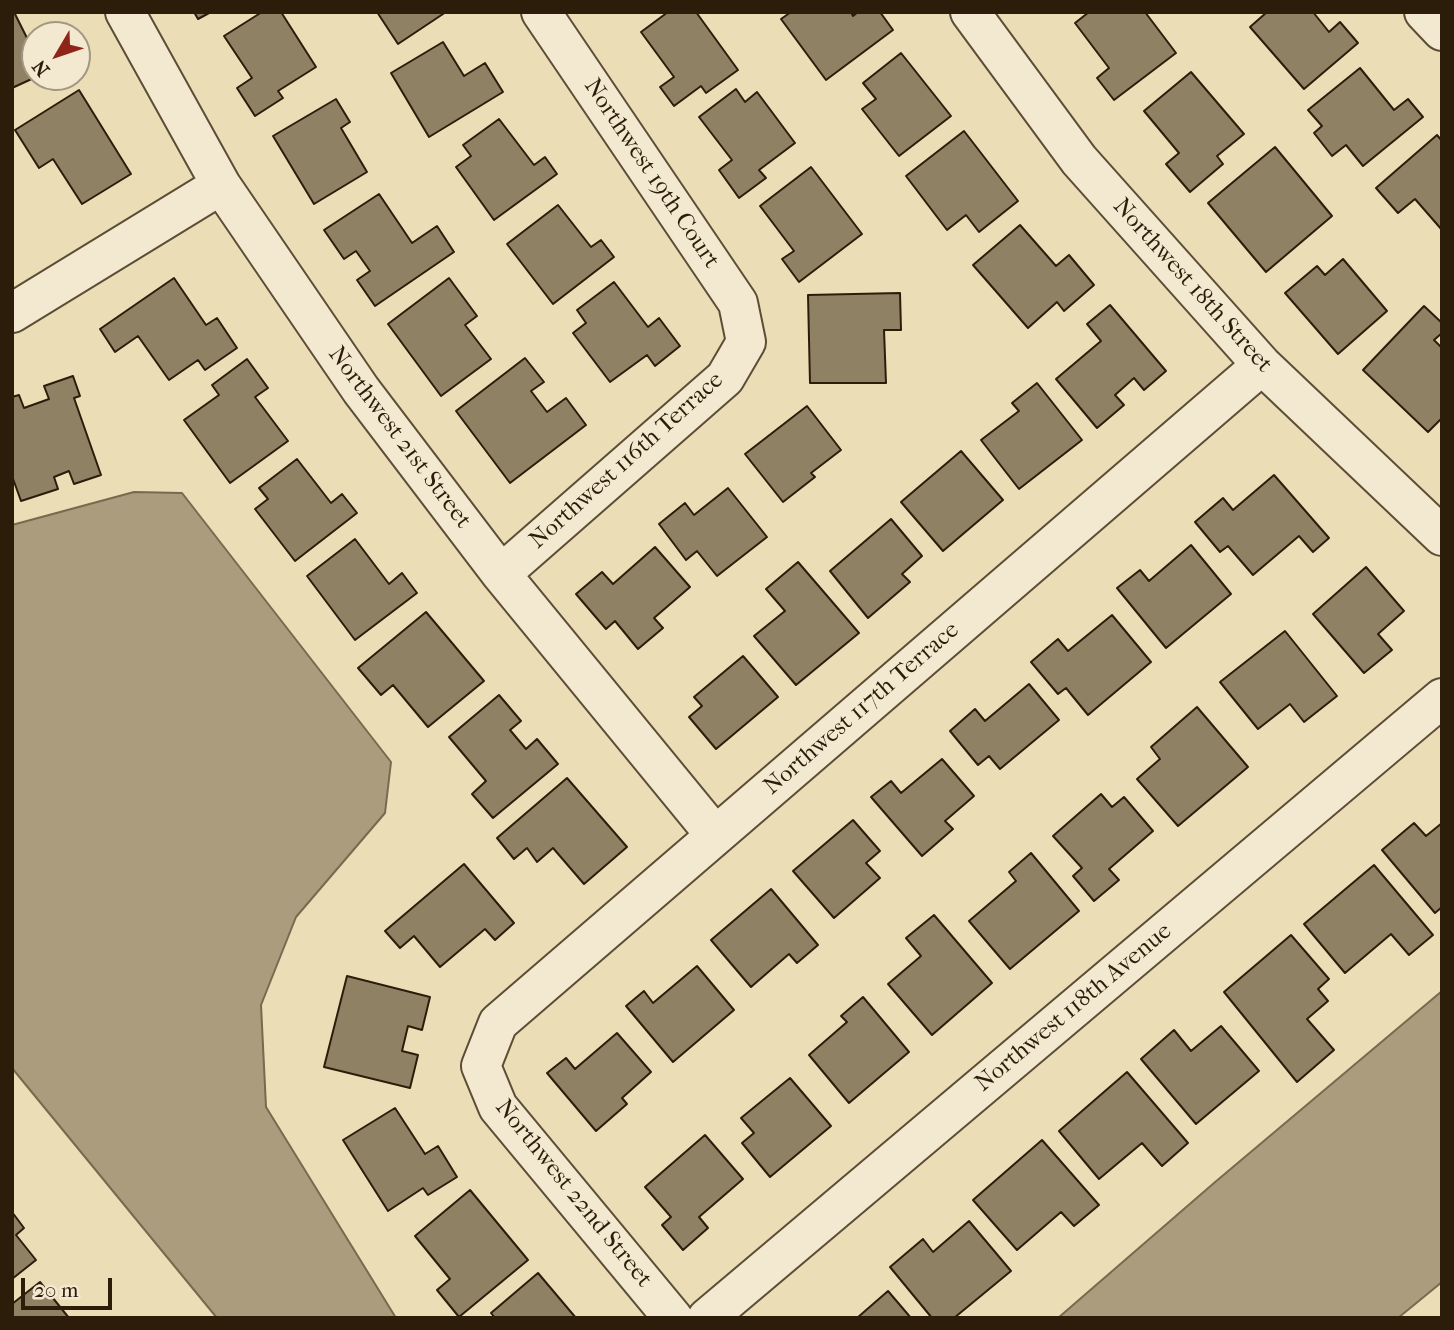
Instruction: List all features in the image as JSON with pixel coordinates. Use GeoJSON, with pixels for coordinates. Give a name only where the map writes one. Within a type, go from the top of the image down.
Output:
{"type":"FeatureCollection","features":[{"type":"Feature","properties":{"kind":"street","name":"Northwest 21st Street"},"geometry":{"type":"LineString","coordinates":[[125,12],[222,185],[361,390],[500,574],[715,835]]}},
{"type":"Feature","properties":{"kind":"street","name":"Northwest 19th Court"},"geometry":{"type":"LineString","coordinates":[[541,12],[738,303],[746,342]]}},
{"type":"Feature","properties":{"kind":"street","name":"Northwest 18th Street"},"geometry":{"type":"LineString","coordinates":[[970,12],[1079,160],[1262,365],[1442,536]]}},
{"type":"Feature","properties":{"kind":"street"},"geometry":{"type":"LineString","coordinates":[[1424,12],[1442,31]]}},
{"type":"Feature","properties":{"kind":"street"},"geometry":{"type":"LineString","coordinates":[[12,313],[222,185]]}},
{"type":"Feature","properties":{"kind":"street","name":"Northwest 116th Terrace"},"geometry":{"type":"LineString","coordinates":[[500,574],[725,378],[746,342]]}},
{"type":"Feature","properties":{"kind":"street","name":"Northwest 117th Terrace"},"geometry":{"type":"LineString","coordinates":[[481,1066],[498,1023],[1262,365]]}},
{"type":"Feature","properties":{"kind":"street","name":"Northwest 118th Avenue"},"geometry":{"type":"LineString","coordinates":[[707,1318],[1442,698]]}},
{"type":"Feature","properties":{"kind":"street","name":"Northwest 22nd Street"},"geometry":{"type":"LineString","coordinates":[[481,1066],[498,1107],[673,1318]]}},
{"type":"Feature","properties":{"kind":"shaded area"},"geometry":{"type":"Polygon","coordinates":[[[134,492],[182,493],[391,762],[385,813],[296,917],[261,1005],[266,1107],[396,1318],[217,1318],[12,1068],[12,525],[134,492]]]}},
{"type":"Feature","properties":{"kind":"shaded area"},"geometry":{"type":"Polygon","coordinates":[[[1442,991],[1442,1282],[1398,1318],[1058,1318],[1214,1183],[1442,991]]]}},
{"type":"Feature","properties":{"kind":"building"},"geometry":{"type":"Polygon","coordinates":[[[14,12],[21,26],[21,84],[12,88],[14,12]]]}},
{"type":"Feature","properties":{"kind":"building"},"geometry":{"type":"Polygon","coordinates":[[[194,12],[211,12],[198,19],[194,12]]]}},
{"type":"Feature","properties":{"kind":"building"},"geometry":{"type":"Polygon","coordinates":[[[262,12],[281,12],[316,67],[278,91],[283,98],[255,116],[237,88],[252,78],[224,36],[262,12]]]}},
{"type":"Feature","properties":{"kind":"building"},"geometry":{"type":"Polygon","coordinates":[[[377,12],[446,12],[398,44],[377,12]]]}},
{"type":"Feature","properties":{"kind":"building"},"geometry":{"type":"Polygon","coordinates":[[[668,12],[696,12],[738,70],[706,93],[701,86],[674,106],[660,87],[674,77],[641,32],[668,12]]]}},
{"type":"Feature","properties":{"kind":"building"},"geometry":{"type":"Polygon","coordinates":[[[791,12],[851,12],[853,16],[858,12],[880,12],[893,30],[826,80],[781,19],[791,12]]]}},
{"type":"Feature","properties":{"kind":"building"},"geometry":{"type":"Polygon","coordinates":[[[1089,12],[1145,12],[1176,53],[1114,100],[1097,78],[1109,68],[1075,23],[1089,12]]]}},
{"type":"Feature","properties":{"kind":"building"},"geometry":{"type":"Polygon","coordinates":[[[1267,12],[1313,12],[1329,32],[1340,22],[1358,43],[1304,89],[1250,27],[1267,12]]]}},
{"type":"Feature","properties":{"kind":"building"},"geometry":{"type":"Polygon","coordinates":[[[443,42],[464,76],[485,63],[503,92],[429,137],[391,73],[443,42]]]}},
{"type":"Feature","properties":{"kind":"building"},"geometry":{"type":"Polygon","coordinates":[[[901,53],[951,116],[899,156],[862,109],[876,99],[863,83],[901,53]]]}},
{"type":"Feature","properties":{"kind":"building"},"geometry":{"type":"Polygon","coordinates":[[[1360,68],[1394,110],[1408,99],[1423,117],[1363,166],[1346,145],[1332,156],[1314,133],[1322,126],[1308,110],[1360,68]]]}},
{"type":"Feature","properties":{"kind":"building"},"geometry":{"type":"Polygon","coordinates":[[[1191,72],[1244,134],[1217,156],[1223,164],[1190,192],[1166,164],[1179,153],[1144,111],[1191,72]]]}},
{"type":"Feature","properties":{"kind":"building"},"geometry":{"type":"Polygon","coordinates":[[[736,89],[745,102],[757,92],[795,143],[759,170],[766,178],[739,198],[719,170],[732,160],[699,117],[736,89]]]}},
{"type":"Feature","properties":{"kind":"building"},"geometry":{"type":"Polygon","coordinates":[[[80,91],[131,174],[82,204],[53,159],[39,168],[15,130],[80,91]]]}},
{"type":"Feature","properties":{"kind":"building"},"geometry":{"type":"Polygon","coordinates":[[[336,99],[350,122],[341,128],[367,172],[314,204],[273,136],[336,99]]]}},
{"type":"Feature","properties":{"kind":"building"},"geometry":{"type":"Polygon","coordinates":[[[499,119],[534,165],[545,157],[557,174],[494,220],[456,167],[471,156],[463,145],[499,119]]]}},
{"type":"Feature","properties":{"kind":"building"},"geometry":{"type":"Polygon","coordinates":[[[964,131],[1018,201],[979,232],[966,215],[947,230],[906,176],[964,131]]]}},
{"type":"Feature","properties":{"kind":"building"},"geometry":{"type":"Polygon","coordinates":[[[1437,135],[1442,141],[1442,230],[1415,199],[1398,213],[1376,188],[1437,135]]]}},
{"type":"Feature","properties":{"kind":"building"},"geometry":{"type":"Polygon","coordinates":[[[1275,147],[1332,216],[1266,272],[1208,203],[1275,147]]]}},
{"type":"Feature","properties":{"kind":"building"},"geometry":{"type":"Polygon","coordinates":[[[811,167],[862,234],[799,282],[782,259],[794,251],[760,206],[811,167]]]}},
{"type":"Feature","properties":{"kind":"building"},"geometry":{"type":"Polygon","coordinates":[[[379,194],[412,243],[437,226],[454,252],[375,306],[357,280],[370,271],[356,251],[344,259],[324,230],[379,194]]]}},
{"type":"Feature","properties":{"kind":"building"},"geometry":{"type":"Polygon","coordinates":[[[558,205],[591,247],[601,240],[614,257],[553,304],[507,244],[558,205]]]}},
{"type":"Feature","properties":{"kind":"building"},"geometry":{"type":"Polygon","coordinates":[[[1020,225],[1056,266],[1069,255],[1094,285],[1064,311],[1057,302],[1028,328],[973,265],[1020,225]]]}},
{"type":"Feature","properties":{"kind":"building"},"geometry":{"type":"Polygon","coordinates":[[[1343,259],[1387,311],[1338,354],[1285,293],[1317,266],[1325,275],[1343,259]]]}},
{"type":"Feature","properties":{"kind":"building"},"geometry":{"type":"Polygon","coordinates":[[[174,278],[206,325],[217,318],[237,348],[205,370],[198,360],[169,380],[138,336],[115,352],[100,329],[174,278]]]}},
{"type":"Feature","properties":{"kind":"building"},"geometry":{"type":"Polygon","coordinates":[[[449,278],[477,316],[465,325],[491,359],[441,396],[388,324],[449,278]]]}},
{"type":"Feature","properties":{"kind":"building"},"geometry":{"type":"Polygon","coordinates":[[[614,282],[648,327],[659,318],[680,346],[655,366],[647,355],[610,382],[573,333],[586,323],[577,310],[614,282]]]}},
{"type":"Feature","properties":{"kind":"building"},"geometry":{"type":"Polygon","coordinates":[[[900,293],[901,330],[884,330],[886,383],[810,383],[808,295],[900,293]]]}},
{"type":"Feature","properties":{"kind":"building"},"geometry":{"type":"Polygon","coordinates":[[[1110,305],[1166,371],[1144,390],[1134,378],[1115,395],[1124,405],[1097,428],[1056,379],[1101,341],[1087,324],[1110,305]]]}},
{"type":"Feature","properties":{"kind":"building"},"geometry":{"type":"Polygon","coordinates":[[[1424,306],[1442,323],[1442,333],[1434,340],[1442,348],[1442,418],[1428,432],[1363,370],[1424,306]]]}},
{"type":"Feature","properties":{"kind":"building"},"geometry":{"type":"Polygon","coordinates":[[[525,358],[544,382],[531,391],[547,412],[566,398],[586,425],[510,483],[456,411],[525,358]]]}},
{"type":"Feature","properties":{"kind":"building"},"geometry":{"type":"Polygon","coordinates":[[[247,359],[268,388],[255,397],[288,441],[230,483],[184,420],[219,395],[212,385],[247,359]]]}},
{"type":"Feature","properties":{"kind":"building"},"geometry":{"type":"Polygon","coordinates":[[[73,376],[80,396],[74,398],[101,475],[74,484],[69,471],[54,477],[58,489],[21,501],[12,476],[12,397],[19,395],[24,408],[49,399],[44,386],[73,376]]]}},
{"type":"Feature","properties":{"kind":"building"},"geometry":{"type":"Polygon","coordinates":[[[1037,383],[1082,440],[1019,489],[981,440],[1019,411],[1012,403],[1037,383]]]}},
{"type":"Feature","properties":{"kind":"building"},"geometry":{"type":"Polygon","coordinates":[[[807,406],[841,450],[811,473],[815,477],[783,502],[745,454],[807,406]]]}},
{"type":"Feature","properties":{"kind":"building"},"geometry":{"type":"Polygon","coordinates":[[[961,451],[1003,500],[943,551],[901,502],[961,451]]]}},
{"type":"Feature","properties":{"kind":"building"},"geometry":{"type":"Polygon","coordinates":[[[297,459],[331,503],[342,494],[357,513],[295,561],[255,509],[268,499],[259,488],[297,459]]]}},
{"type":"Feature","properties":{"kind":"building"},"geometry":{"type":"Polygon","coordinates":[[[1274,475],[1329,538],[1313,552],[1299,536],[1253,575],[1228,546],[1220,552],[1195,522],[1223,498],[1233,510],[1274,475]]]}},
{"type":"Feature","properties":{"kind":"building"},"geometry":{"type":"Polygon","coordinates":[[[728,488],[767,537],[717,576],[697,551],[686,560],[659,524],[685,503],[694,515],[728,488]]]}},
{"type":"Feature","properties":{"kind":"building"},"geometry":{"type":"Polygon","coordinates":[[[891,519],[922,556],[902,574],[910,582],[868,618],[830,571],[891,519]]]}},
{"type":"Feature","properties":{"kind":"building"},"geometry":{"type":"Polygon","coordinates":[[[355,539],[389,584],[402,573],[417,593],[355,640],[307,576],[355,539]]]}},
{"type":"Feature","properties":{"kind":"building"},"geometry":{"type":"Polygon","coordinates":[[[1191,545],[1231,594],[1166,648],[1117,588],[1140,570],[1149,581],[1191,545]]]}},
{"type":"Feature","properties":{"kind":"building"},"geometry":{"type":"Polygon","coordinates":[[[655,547],[690,587],[654,618],[663,628],[638,649],[615,621],[606,629],[576,594],[602,572],[613,584],[655,547]]]}},
{"type":"Feature","properties":{"kind":"building"},"geometry":{"type":"Polygon","coordinates":[[[798,562],[859,633],[796,685],[754,636],[785,611],[766,589],[798,562]]]}},
{"type":"Feature","properties":{"kind":"building"},"geometry":{"type":"Polygon","coordinates":[[[1366,567],[1404,611],[1378,634],[1392,650],[1364,673],[1313,614],[1366,567]]]}},
{"type":"Feature","properties":{"kind":"building"},"geometry":{"type":"Polygon","coordinates":[[[426,612],[484,681],[428,727],[393,685],[381,695],[358,668],[426,612]]]}},
{"type":"Feature","properties":{"kind":"building"},"geometry":{"type":"Polygon","coordinates":[[[1112,615],[1151,662],[1088,715],[1066,688],[1058,694],[1031,662],[1058,639],[1068,651],[1112,615]]]}},
{"type":"Feature","properties":{"kind":"building"},"geometry":{"type":"Polygon","coordinates":[[[1285,631],[1337,696],[1304,722],[1290,704],[1258,729],[1220,682],[1285,631]]]}},
{"type":"Feature","properties":{"kind":"building"},"geometry":{"type":"Polygon","coordinates":[[[743,656],[778,697],[716,749],[689,717],[702,706],[694,697],[743,656]]]}},
{"type":"Feature","properties":{"kind":"building"},"geometry":{"type":"Polygon","coordinates":[[[1029,684],[1059,720],[1000,769],[989,756],[978,765],[950,731],[975,709],[985,721],[1029,684]]]}},
{"type":"Feature","properties":{"kind":"building"},"geometry":{"type":"Polygon","coordinates":[[[499,695],[521,721],[510,730],[526,749],[537,739],[558,764],[493,818],[472,794],[486,781],[449,737],[499,695]]]}},
{"type":"Feature","properties":{"kind":"building"},"geometry":{"type":"Polygon","coordinates":[[[1197,707],[1248,767],[1178,826],[1137,779],[1160,759],[1151,747],[1197,707]]]}},
{"type":"Feature","properties":{"kind":"building"},"geometry":{"type":"Polygon","coordinates":[[[942,759],[974,796],[945,821],[953,829],[922,856],[871,797],[891,781],[901,793],[942,759]]]}},
{"type":"Feature","properties":{"kind":"building"},"geometry":{"type":"Polygon","coordinates":[[[567,778],[627,847],[584,884],[553,848],[537,862],[527,848],[514,859],[497,838],[567,778]]]}},
{"type":"Feature","properties":{"kind":"building"},"geometry":{"type":"Polygon","coordinates":[[[1101,794],[1112,807],[1124,797],[1153,831],[1109,869],[1119,880],[1094,901],[1073,876],[1082,868],[1053,836],[1101,794]]]}},
{"type":"Feature","properties":{"kind":"building"},"geometry":{"type":"Polygon","coordinates":[[[853,820],[880,851],[866,863],[880,878],[834,918],[793,871],[853,820]]]}},
{"type":"Feature","properties":{"kind":"building"},"geometry":{"type":"Polygon","coordinates":[[[1414,823],[1426,836],[1442,823],[1442,907],[1435,913],[1382,850],[1414,823]]]}},
{"type":"Feature","properties":{"kind":"building"},"geometry":{"type":"Polygon","coordinates":[[[1031,853],[1079,911],[1010,969],[969,921],[1016,881],[1009,872],[1031,853]]]}},
{"type":"Feature","properties":{"kind":"building"},"geometry":{"type":"Polygon","coordinates":[[[464,864],[514,923],[495,940],[485,929],[440,967],[414,936],[400,948],[385,931],[464,864]]]}},
{"type":"Feature","properties":{"kind":"building"},"geometry":{"type":"Polygon","coordinates":[[[1374,865],[1433,935],[1409,955],[1391,934],[1345,973],[1304,924],[1374,865]]]}},
{"type":"Feature","properties":{"kind":"building"},"geometry":{"type":"Polygon","coordinates":[[[771,889],[818,945],[797,963],[789,954],[751,987],[711,940],[771,889]]]}},
{"type":"Feature","properties":{"kind":"building"},"geometry":{"type":"Polygon","coordinates":[[[934,915],[992,983],[932,1035],[888,984],[921,956],[906,938],[934,915]]]}},
{"type":"Feature","properties":{"kind":"building"},"geometry":{"type":"Polygon","coordinates":[[[1291,935],[1329,979],[1318,989],[1328,1001],[1307,1019],[1334,1050],[1297,1082],[1224,992],[1291,935]]]}},
{"type":"Feature","properties":{"kind":"building"},"geometry":{"type":"Polygon","coordinates":[[[697,966],[734,1010],[673,1062],[626,1006],[644,991],[653,1003],[697,966]]]}},
{"type":"Feature","properties":{"kind":"building"},"geometry":{"type":"Polygon","coordinates":[[[347,976],[430,997],[422,1030],[408,1026],[402,1051],[418,1055],[410,1088],[324,1067],[347,976]]]}},
{"type":"Feature","properties":{"kind":"building"},"geometry":{"type":"Polygon","coordinates":[[[863,997],[909,1052],[849,1103],[809,1055],[847,1022],[841,1016],[863,997]]]}},
{"type":"Feature","properties":{"kind":"building"},"geometry":{"type":"Polygon","coordinates":[[[1221,1026],[1259,1071],[1196,1124],[1141,1059],[1174,1030],[1191,1051],[1221,1026]]]}},
{"type":"Feature","properties":{"kind":"building"},"geometry":{"type":"Polygon","coordinates":[[[617,1033],[651,1072],[622,1098],[627,1104],[596,1131],[547,1073],[566,1058],[575,1069],[617,1033]]]}},
{"type":"Feature","properties":{"kind":"building"},"geometry":{"type":"Polygon","coordinates":[[[1127,1072],[1188,1143],[1162,1166],[1142,1143],[1099,1179],[1059,1131],[1127,1072]]]}},
{"type":"Feature","properties":{"kind":"building"},"geometry":{"type":"Polygon","coordinates":[[[790,1078],[831,1126],[770,1177],[742,1143],[754,1133],[741,1118],[790,1078]]]}},
{"type":"Feature","properties":{"kind":"building"},"geometry":{"type":"Polygon","coordinates":[[[395,1108],[425,1154],[438,1146],[457,1177],[428,1195],[423,1188],[388,1211],[343,1140],[395,1108]]]}},
{"type":"Feature","properties":{"kind":"building"},"geometry":{"type":"Polygon","coordinates":[[[705,1135],[743,1179],[699,1217],[708,1228],[683,1250],[662,1225],[671,1217],[645,1187],[705,1135]]]}},
{"type":"Feature","properties":{"kind":"building"},"geometry":{"type":"Polygon","coordinates":[[[1042,1140],[1099,1205],[1074,1226],[1061,1212],[1017,1250],[973,1200],[1042,1140]]]}},
{"type":"Feature","properties":{"kind":"building"},"geometry":{"type":"Polygon","coordinates":[[[470,1190],[528,1260],[459,1317],[437,1290],[450,1279],[415,1236],[470,1190]]]}},
{"type":"Feature","properties":{"kind":"building"},"geometry":{"type":"Polygon","coordinates":[[[12,1212],[24,1228],[16,1235],[36,1260],[12,1279],[12,1212]]]}},
{"type":"Feature","properties":{"kind":"building"},"geometry":{"type":"Polygon","coordinates":[[[969,1221],[1011,1271],[954,1318],[932,1318],[890,1267],[923,1239],[933,1252],[969,1221]]]}},
{"type":"Feature","properties":{"kind":"building"},"geometry":{"type":"Polygon","coordinates":[[[538,1273],[576,1318],[495,1318],[491,1313],[538,1273]]]}},
{"type":"Feature","properties":{"kind":"building"},"geometry":{"type":"Polygon","coordinates":[[[40,1282],[69,1318],[12,1318],[12,1304],[40,1282]]]}},
{"type":"Feature","properties":{"kind":"building"},"geometry":{"type":"Polygon","coordinates":[[[888,1291],[911,1318],[857,1318],[888,1291]]]}}]}
